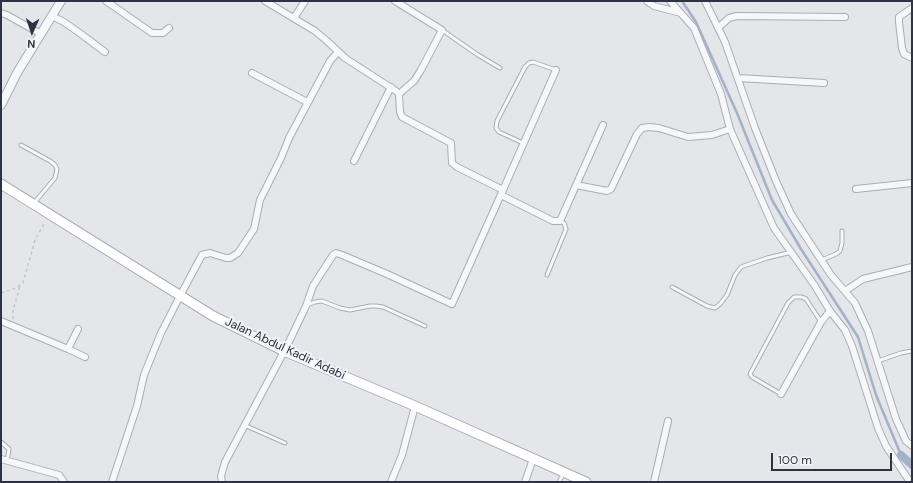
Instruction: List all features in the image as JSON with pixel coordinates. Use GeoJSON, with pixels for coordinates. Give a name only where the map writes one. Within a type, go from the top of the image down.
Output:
{"type":"FeatureCollection","features":[{"type":"Feature","properties":{"kind":"main road","name":"Jalan Abdul Kadir Adabi"},"geometry":{"type":"LineString","coordinates":[[1,184],[213,316],[284,352],[415,406],[586,482]]}},
{"type":"Feature","properties":{"kind":"street"},"geometry":{"type":"LineString","coordinates":[[1,105],[17,73],[61,1]]}},
{"type":"Feature","properties":{"kind":"street"},"geometry":{"type":"LineString","coordinates":[[106,1],[152,33],[163,33],[169,28]]}},
{"type":"Feature","properties":{"kind":"street"},"geometry":{"type":"LineString","coordinates":[[265,1],[315,31],[345,58],[391,87],[399,94],[400,112],[402,116],[451,142],[452,163],[457,167],[554,221],[560,221],[603,125]]}},
{"type":"Feature","properties":{"kind":"street"},"geometry":{"type":"LineString","coordinates":[[294,18],[305,1]]}},
{"type":"Feature","properties":{"kind":"street"},"geometry":{"type":"LineString","coordinates":[[395,1],[442,30],[414,81],[399,94]]}},
{"type":"Feature","properties":{"kind":"street"},"geometry":{"type":"LineString","coordinates":[[648,1],[654,6],[680,13]]}},
{"type":"Feature","properties":{"kind":"street"},"geometry":{"type":"LineString","coordinates":[[670,1],[694,28],[720,94],[730,129],[774,228],[792,252],[830,311],[845,330],[852,346],[878,428],[886,446],[910,482]]}},
{"type":"Feature","properties":{"kind":"street"},"geometry":{"type":"LineString","coordinates":[[705,1],[718,28],[738,78],[755,128],[791,214],[831,275],[854,303],[868,331],[896,419],[906,441],[912,446]]}},
{"type":"Feature","properties":{"kind":"street"},"geometry":{"type":"LineString","coordinates":[[912,8],[901,15],[899,19],[902,48],[904,54],[912,58]]}},
{"type":"Feature","properties":{"kind":"street"},"geometry":{"type":"LineString","coordinates":[[1,13],[41,34]]}},
{"type":"Feature","properties":{"kind":"street"},"geometry":{"type":"LineString","coordinates":[[52,16],[64,22],[105,52]]}},
{"type":"Feature","properties":{"kind":"street"},"geometry":{"type":"LineString","coordinates":[[718,28],[729,18],[737,16],[845,17]]}},
{"type":"Feature","properties":{"kind":"street"},"geometry":{"type":"LineString","coordinates":[[112,482],[136,406],[144,375],[161,333],[180,296],[202,255],[210,253],[230,258],[238,253],[254,229],[260,200],[289,138],[330,61],[338,52]]}},
{"type":"Feature","properties":{"kind":"street"},"geometry":{"type":"LineString","coordinates":[[222,482],[221,476],[225,462],[284,352],[306,306],[313,286],[330,258],[336,253],[387,274],[452,304],[556,70]]}},
{"type":"Feature","properties":{"kind":"street"},"geometry":{"type":"LineString","coordinates":[[252,73],[308,102]]}},
{"type":"Feature","properties":{"kind":"street"},"geometry":{"type":"LineString","coordinates":[[738,78],[824,83]]}},
{"type":"Feature","properties":{"kind":"street"},"geometry":{"type":"LineString","coordinates":[[354,162],[391,87]]}},
{"type":"Feature","properties":{"kind":"street"},"geometry":{"type":"LineString","coordinates":[[576,185],[606,191],[612,189],[637,134],[642,128],[659,128],[688,137],[712,134],[730,129]]}},
{"type":"Feature","properties":{"kind":"street"},"geometry":{"type":"LineString","coordinates":[[856,189],[912,183]]}},
{"type":"Feature","properties":{"kind":"street"},"geometry":{"type":"LineString","coordinates":[[845,291],[863,279],[912,267]]}},
{"type":"Feature","properties":{"kind":"street"},"geometry":{"type":"LineString","coordinates":[[781,394],[821,322],[830,311]]}},
{"type":"Feature","properties":{"kind":"street"},"geometry":{"type":"LineString","coordinates":[[1,321],[85,357]]}},
{"type":"Feature","properties":{"kind":"street"},"geometry":{"type":"LineString","coordinates":[[68,349],[78,329]]}},
{"type":"Feature","properties":{"kind":"street"},"geometry":{"type":"LineString","coordinates":[[391,482],[402,455],[415,406]]}},
{"type":"Feature","properties":{"kind":"street"},"geometry":{"type":"LineString","coordinates":[[654,482],[668,421]]}},
{"type":"Feature","properties":{"kind":"street"},"geometry":{"type":"LineString","coordinates":[[526,482],[533,459]]}},
{"type":"Feature","properties":{"kind":"street"},"geometry":{"type":"LineString","coordinates":[[4,460],[59,475],[64,482]]}},
{"type":"Feature","properties":{"kind":"lane"},"geometry":{"type":"LineString","coordinates":[[442,30],[500,68]]}},
{"type":"Feature","properties":{"kind":"lane"},"geometry":{"type":"LineString","coordinates":[[524,144],[499,132],[496,128],[497,121],[525,67],[529,63],[533,62],[556,70]]}},
{"type":"Feature","properties":{"kind":"lane"},"geometry":{"type":"LineString","coordinates":[[20,145],[55,164],[57,169],[55,178],[33,204]]}},
{"type":"Feature","properties":{"kind":"lane"},"geometry":{"type":"LineString","coordinates":[[546,275],[566,229],[564,223],[560,221]]}},
{"type":"Feature","properties":{"kind":"lane"},"geometry":{"type":"LineString","coordinates":[[822,260],[836,254],[840,250],[842,243],[842,231]]}},
{"type":"Feature","properties":{"kind":"lane"},"geometry":{"type":"LineString","coordinates":[[672,287],[707,306],[715,308],[727,295],[735,275],[741,266],[792,252]]}},
{"type":"Feature","properties":{"kind":"lane"},"geometry":{"type":"LineString","coordinates":[[781,394],[752,378],[750,374],[781,316],[791,300],[798,297],[806,299],[821,322]]}},
{"type":"Feature","properties":{"kind":"lane"},"geometry":{"type":"LineString","coordinates":[[306,306],[322,301],[350,310],[370,306],[383,307],[425,326]]}},
{"type":"Feature","properties":{"kind":"lane"},"geometry":{"type":"LineString","coordinates":[[878,360],[912,351]]}},
{"type":"Feature","properties":{"kind":"lane"},"geometry":{"type":"LineString","coordinates":[[244,425],[284,443]]}},
{"type":"Feature","properties":{"kind":"lane"},"geometry":{"type":"LineString","coordinates":[[1,442],[9,449],[4,460]]}},
{"type":"Feature","properties":{"kind":"lane"},"geometry":{"type":"LineString","coordinates":[[559,482],[563,472]]}},
{"type":"Feature","properties":{"kind":"path"},"geometry":{"type":"LineString","coordinates":[[17,328],[14,323],[13,315],[20,286],[25,278],[35,240],[50,215]]}},
{"type":"Feature","properties":{"kind":"path"},"geometry":{"type":"LineString","coordinates":[[1,293],[20,286]]}},
{"type":"Feature","properties":{"kind":"waterway"},"geometry":{"type":"LineString","coordinates":[[682,1],[696,22],[737,113],[772,200],[801,249],[858,337],[876,395],[901,455]]}},
{"type":"Feature","properties":{"kind":"waterway"},"geometry":{"type":"LineString","coordinates":[[901,455],[912,465]]}}]}
